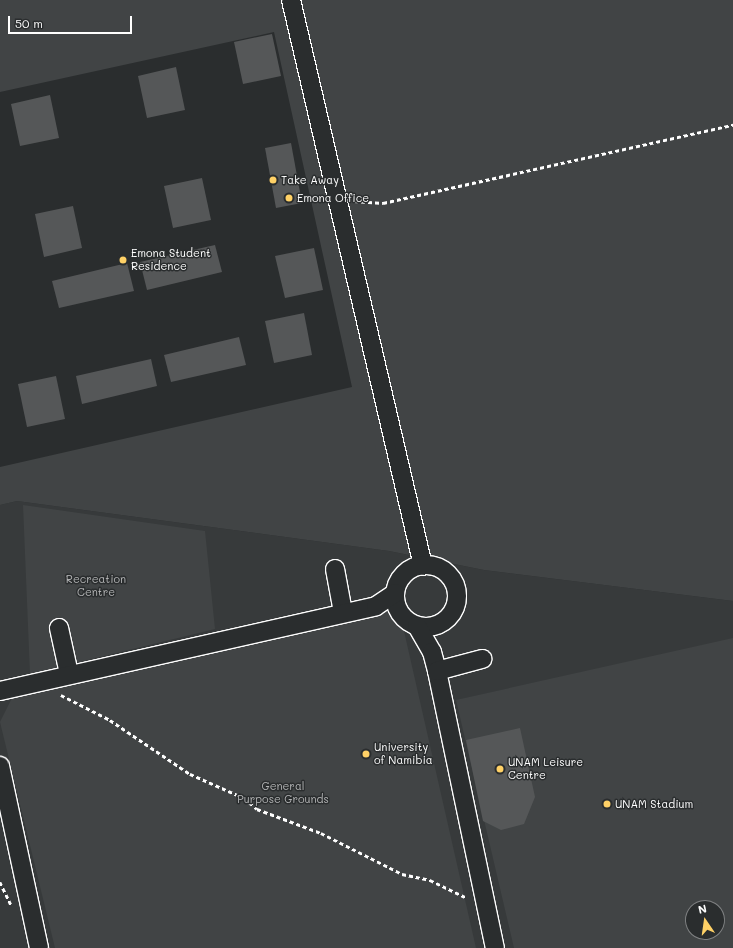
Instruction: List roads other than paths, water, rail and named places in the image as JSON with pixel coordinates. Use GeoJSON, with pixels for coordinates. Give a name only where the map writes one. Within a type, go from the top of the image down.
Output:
{"type":"FeatureCollection","features":[{"type":"Feature","properties":{"kind":"lane"},"geometry":{"type":"LineString","coordinates":[[291,0],[336,200],[424,566]]}},
{"type":"Feature","properties":{"kind":"lane"},"geometry":{"type":"LineString","coordinates":[[0,691],[69,674],[376,606],[395,593],[405,574],[424,566],[441,569],[453,582],[456,591],[454,608],[442,622],[432,652]]}},
{"type":"Feature","properties":{"kind":"lane"},"geometry":{"type":"LineString","coordinates":[[335,569],[344,612]]}},
{"type":"Feature","properties":{"kind":"lane"},"geometry":{"type":"LineString","coordinates":[[395,593],[396,604],[401,614]]}},
{"type":"Feature","properties":{"kind":"lane"},"geometry":{"type":"LineString","coordinates":[[376,606],[401,614],[417,626],[432,652],[495,948]]}},
{"type":"Feature","properties":{"kind":"lane"},"geometry":{"type":"LineString","coordinates":[[417,626],[426,627],[442,622]]}},
{"type":"Feature","properties":{"kind":"lane"},"geometry":{"type":"LineString","coordinates":[[59,628],[69,674]]}},
{"type":"Feature","properties":{"kind":"lane"},"geometry":{"type":"LineString","coordinates":[[437,672],[482,659]]}},
{"type":"Feature","properties":{"kind":"lane"},"geometry":{"type":"LineString","coordinates":[[0,766],[39,948]]}},
{"type":"Feature","properties":{"kind":"place","name":"Take Away"},"geometry":{"type":"Point","coordinates":[273,180]}},
{"type":"Feature","properties":{"kind":"place","name":"Emona Office"},"geometry":{"type":"Point","coordinates":[289,198]}},
{"type":"Feature","properties":{"kind":"place","name":"Emona Student Residence"},"geometry":{"type":"Point","coordinates":[123,260]}},
{"type":"Feature","properties":{"kind":"place","name":"University of Namibia"},"geometry":{"type":"Point","coordinates":[366,754]}},
{"type":"Feature","properties":{"kind":"place","name":"UNAM Leisure Centre"},"geometry":{"type":"Point","coordinates":[500,769]}},
{"type":"Feature","properties":{"kind":"place","name":"UNAM Stadium"},"geometry":{"type":"Point","coordinates":[607,804]}},
{"type":"Feature","properties":{"kind":"park label","name":"Recreation Centre"},"geometry":{"type":"Point","coordinates":[96,586]}},
{"type":"Feature","properties":{"kind":"park label","name":"General Purpose Grounds"},"geometry":{"type":"Point","coordinates":[283,793]}}]}
